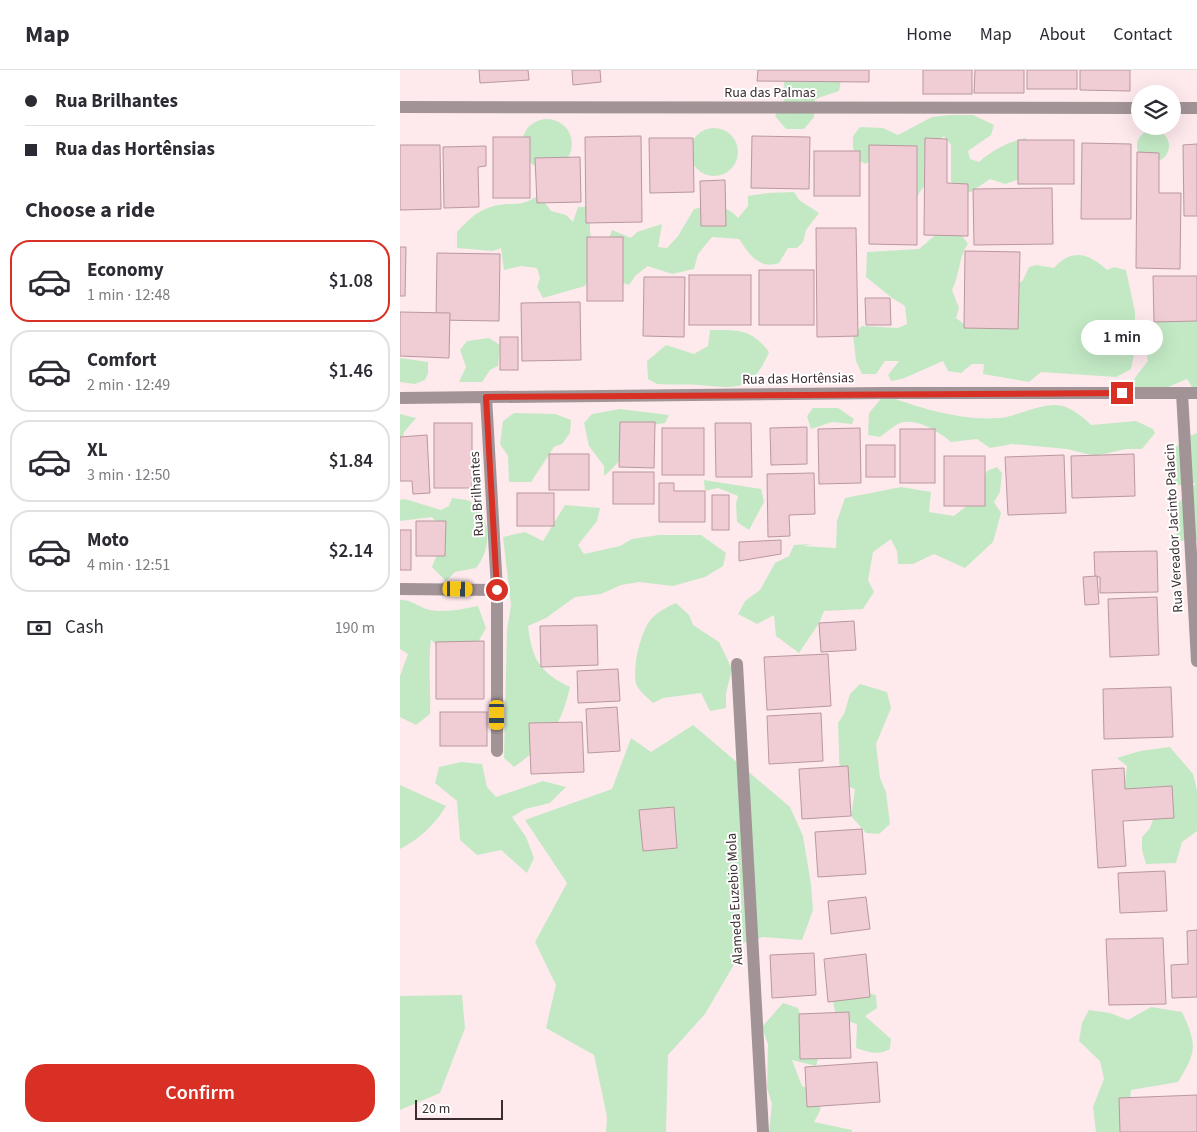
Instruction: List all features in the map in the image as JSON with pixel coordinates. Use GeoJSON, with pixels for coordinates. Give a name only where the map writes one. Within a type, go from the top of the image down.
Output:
{"type":"FeatureCollection","features":[{"type":"Feature","properties":{"kind":"street","name":"Rua das Palmas"},"geometry":{"type":"LineString","coordinates":[[400,107],[1131,108]]}},
{"type":"Feature","properties":{"kind":"street"},"geometry":{"type":"LineString","coordinates":[[1181,108],[1197,108]]}},
{"type":"Feature","properties":{"kind":"street","name":"Rua das Hortênsias"},"geometry":{"type":"LineString","coordinates":[[400,398],[884,393],[1197,393]]}},
{"type":"Feature","properties":{"kind":"street","name":"Rua Vereador Jacinto Palacin"},"geometry":{"type":"LineString","coordinates":[[1182,393],[1197,661]]}},
{"type":"Feature","properties":{"kind":"street","name":"Rua Brilhantes"},"geometry":{"type":"LineString","coordinates":[[486,397],[497,590],[497,751]]}},
{"type":"Feature","properties":{"kind":"street"},"geometry":{"type":"LineString","coordinates":[[400,589],[497,590]]}},
{"type":"Feature","properties":{"kind":"street","name":"Alameda Euzebio Mola"},"geometry":{"type":"LineString","coordinates":[[737,664],[763,1132]]}},
{"type":"Feature","properties":{"kind":"green space"},"geometry":{"type":"Polygon","coordinates":[[[815,70],[841,80],[839,91],[815,99],[814,117],[804,129],[786,129],[775,116],[785,99],[784,81],[815,70]]]}},
{"type":"Feature","properties":{"kind":"green space"},"geometry":{"type":"Polygon","coordinates":[[[973,115],[994,125],[991,135],[968,151],[970,159],[979,162],[1000,147],[1025,138],[1037,150],[1038,173],[1005,184],[990,179],[971,192],[962,193],[951,181],[951,145],[944,136],[925,150],[930,155],[930,178],[912,203],[888,146],[866,164],[857,160],[853,147],[853,136],[860,127],[883,128],[898,135],[932,117],[973,115]]]}},
{"type":"Feature","properties":{"kind":"green space"},"geometry":{"type":"Polygon","coordinates":[[[547,119],[561,123],[568,130],[572,144],[568,158],[561,165],[547,169],[533,165],[526,158],[522,144],[526,130],[533,123],[547,119]]]}},
{"type":"Feature","properties":{"kind":"green space"},"geometry":{"type":"Polygon","coordinates":[[[714,128],[723,130],[731,135],[736,143],[738,152],[736,161],[731,169],[723,174],[714,176],[705,174],[697,169],[692,161],[690,152],[692,143],[697,135],[705,130],[714,128]]]}},
{"type":"Feature","properties":{"kind":"green space"},"geometry":{"type":"Polygon","coordinates":[[[1142,135],[1164,135],[1168,140],[1168,152],[1159,161],[1147,161],[1138,152],[1138,140],[1142,135]]]}},
{"type":"Feature","properties":{"kind":"green space"},"geometry":{"type":"Polygon","coordinates":[[[794,192],[799,200],[819,213],[806,230],[803,242],[797,248],[788,248],[779,263],[766,264],[755,259],[739,239],[712,237],[698,254],[694,269],[672,274],[648,266],[636,275],[629,285],[606,277],[605,250],[612,230],[631,238],[637,232],[662,224],[658,247],[667,248],[678,236],[694,209],[723,208],[738,218],[748,206],[748,196],[794,192]]]}},
{"type":"Feature","properties":{"kind":"green space"},"geometry":{"type":"Polygon","coordinates":[[[539,195],[551,211],[566,215],[573,222],[578,207],[590,207],[590,231],[595,265],[585,286],[543,298],[537,287],[540,278],[537,268],[521,266],[504,270],[501,248],[493,251],[457,248],[457,232],[478,213],[494,206],[526,202],[539,195]]]}},
{"type":"Feature","properties":{"kind":"green space"},"geometry":{"type":"Polygon","coordinates":[[[958,230],[968,244],[962,255],[952,290],[959,308],[956,318],[964,324],[974,323],[1023,280],[1029,267],[1036,265],[1054,268],[1067,257],[1081,255],[1101,264],[1107,270],[1114,267],[1126,270],[1135,312],[1135,349],[1131,369],[1116,377],[1041,372],[1029,382],[983,374],[984,364],[972,364],[961,373],[948,371],[943,361],[902,379],[891,381],[888,375],[899,361],[885,361],[876,374],[862,374],[856,361],[853,334],[862,326],[898,328],[907,324],[905,306],[866,277],[867,252],[919,249],[940,231],[958,230]]]}},
{"type":"Feature","properties":{"kind":"green space"},"geometry":{"type":"Polygon","coordinates":[[[1165,305],[1192,311],[1197,323],[1197,391],[1194,390],[1187,379],[1161,390],[1135,388],[1134,379],[1148,361],[1147,344],[1150,331],[1165,305]]]}},
{"type":"Feature","properties":{"kind":"green space"},"geometry":{"type":"Polygon","coordinates":[[[710,330],[743,332],[756,338],[769,352],[757,374],[743,384],[725,387],[657,384],[648,379],[647,361],[666,345],[694,354],[708,346],[710,330]]]}},
{"type":"Feature","properties":{"kind":"green space"},"geometry":{"type":"Polygon","coordinates":[[[489,338],[500,345],[498,366],[490,370],[482,382],[459,382],[466,367],[460,350],[467,341],[489,338]]]}},
{"type":"Feature","properties":{"kind":"green space"},"geometry":{"type":"Polygon","coordinates":[[[400,358],[428,362],[428,373],[425,380],[415,384],[400,382],[400,358]]]}},
{"type":"Feature","properties":{"kind":"green space"},"geometry":{"type":"Polygon","coordinates":[[[884,395],[941,412],[970,418],[1006,417],[1048,405],[1060,405],[1075,412],[1091,425],[1136,421],[1153,429],[1155,433],[1142,449],[1126,449],[1095,456],[1067,449],[1012,444],[990,448],[977,439],[951,442],[934,430],[913,422],[900,423],[880,437],[868,435],[869,413],[884,395]]]}},
{"type":"Feature","properties":{"kind":"green space"},"geometry":{"type":"Polygon","coordinates":[[[813,408],[838,408],[854,419],[852,424],[832,422],[811,429],[807,416],[813,408]]]}},
{"type":"Feature","properties":{"kind":"green space"},"geometry":{"type":"Polygon","coordinates":[[[620,409],[669,415],[665,423],[629,428],[627,444],[623,455],[616,465],[604,476],[604,466],[589,446],[584,423],[592,414],[620,409]]]}},
{"type":"Feature","properties":{"kind":"green space"},"geometry":{"type":"Polygon","coordinates":[[[514,413],[555,414],[571,420],[570,433],[562,444],[554,447],[531,482],[509,482],[508,456],[500,444],[503,421],[514,413]]]}},
{"type":"Feature","properties":{"kind":"green space"},"geometry":{"type":"Polygon","coordinates":[[[400,414],[416,418],[404,432],[400,452],[400,414]]]}},
{"type":"Feature","properties":{"kind":"green space"},"geometry":{"type":"Polygon","coordinates":[[[1197,433],[1197,540],[1177,541],[1173,509],[1196,483],[1168,487],[1169,454],[1185,438],[1197,433]]]}},
{"type":"Feature","properties":{"kind":"green space"},"geometry":{"type":"Polygon","coordinates":[[[997,467],[1002,473],[1000,492],[994,502],[1001,513],[993,542],[965,568],[934,554],[913,564],[898,564],[897,551],[891,539],[873,552],[868,580],[874,592],[863,609],[824,611],[819,623],[799,653],[776,636],[774,615],[757,624],[738,614],[745,601],[760,590],[775,563],[789,556],[794,545],[812,544],[803,546],[836,548],[837,521],[845,498],[901,487],[931,492],[929,512],[954,516],[970,503],[987,471],[997,467]]]}},
{"type":"Feature","properties":{"kind":"green space"},"geometry":{"type":"Polygon","coordinates":[[[704,480],[761,489],[764,502],[749,530],[737,522],[736,503],[738,496],[718,488],[705,491],[704,480]]]}},
{"type":"Feature","properties":{"kind":"green space"},"geometry":{"type":"Polygon","coordinates":[[[452,498],[469,501],[478,509],[486,525],[487,543],[485,552],[476,568],[455,572],[446,581],[432,567],[445,534],[432,517],[400,521],[400,500],[405,499],[441,510],[449,506],[452,498]]]}},
{"type":"Feature","properties":{"kind":"green space"},"geometry":{"type":"Polygon","coordinates":[[[565,505],[600,508],[597,521],[578,545],[584,554],[620,546],[632,539],[659,535],[701,535],[726,553],[723,566],[705,577],[673,586],[639,582],[621,585],[601,594],[575,597],[546,618],[528,626],[532,647],[539,663],[551,676],[570,687],[562,713],[551,733],[544,742],[514,767],[504,758],[507,630],[511,605],[503,537],[525,532],[543,541],[565,505]]]}},
{"type":"Feature","properties":{"kind":"green space"},"geometry":{"type":"Polygon","coordinates":[[[400,600],[436,611],[478,606],[486,628],[474,649],[447,659],[431,639],[430,714],[416,725],[400,717],[400,676],[408,654],[400,649],[400,600]]]}},
{"type":"Feature","properties":{"kind":"green space"},"geometry":{"type":"Polygon","coordinates":[[[676,603],[689,615],[693,625],[719,642],[732,669],[726,693],[726,708],[710,711],[701,693],[663,698],[653,703],[637,686],[635,679],[636,660],[644,631],[652,618],[663,609],[676,603]]]}},
{"type":"Feature","properties":{"kind":"green space"},"geometry":{"type":"Polygon","coordinates":[[[860,684],[887,692],[891,708],[876,744],[880,778],[886,792],[890,824],[879,834],[866,833],[851,816],[855,789],[840,783],[838,723],[844,714],[850,694],[860,684]]]}},
{"type":"Feature","properties":{"kind":"green space"},"geometry":{"type":"Polygon","coordinates":[[[693,725],[790,807],[803,836],[813,910],[802,940],[763,937],[743,943],[736,961],[705,1014],[668,1055],[666,1132],[606,1132],[607,1117],[594,1055],[546,1028],[556,985],[535,942],[567,883],[525,820],[612,789],[631,738],[651,752],[693,725]]]}},
{"type":"Feature","properties":{"kind":"green space"},"geometry":{"type":"Polygon","coordinates":[[[1170,747],[1193,774],[1197,790],[1197,831],[1182,842],[1176,863],[1146,864],[1142,850],[1142,837],[1150,828],[1156,811],[1123,800],[1127,766],[1117,758],[1140,751],[1170,747]]]}},
{"type":"Feature","properties":{"kind":"green space"},"geometry":{"type":"Polygon","coordinates":[[[461,762],[482,764],[487,787],[496,797],[543,781],[566,787],[550,803],[525,809],[512,817],[526,837],[534,858],[527,873],[501,850],[477,855],[460,840],[457,801],[435,783],[439,767],[461,762]]]}},
{"type":"Feature","properties":{"kind":"green space"},"geometry":{"type":"Polygon","coordinates":[[[400,785],[446,806],[426,831],[400,849],[400,785]]]}},
{"type":"Feature","properties":{"kind":"green space"},"geometry":{"type":"Polygon","coordinates":[[[860,991],[876,995],[877,1008],[865,1016],[891,1039],[890,1049],[877,1053],[856,1048],[857,1024],[836,1018],[833,1001],[860,991]]]}},
{"type":"Feature","properties":{"kind":"green space"},"geometry":{"type":"Polygon","coordinates":[[[462,995],[465,1028],[440,1093],[400,1110],[400,996],[462,995]]]}},
{"type":"Feature","properties":{"kind":"green space"},"geometry":{"type":"Polygon","coordinates":[[[783,1003],[798,1008],[804,1027],[820,1052],[816,1066],[792,1060],[802,1086],[821,1094],[820,1111],[814,1122],[852,1130],[852,1132],[769,1132],[772,1104],[767,1088],[768,1044],[762,1027],[783,1003]]]}},
{"type":"Feature","properties":{"kind":"green space"},"geometry":{"type":"Polygon","coordinates":[[[1151,1007],[1182,1012],[1192,1040],[1193,1048],[1189,1063],[1178,1082],[1131,1090],[1127,1132],[1096,1132],[1093,1107],[1104,1079],[1100,1061],[1079,1041],[1082,1023],[1089,1010],[1110,1013],[1128,1020],[1151,1007]]]}},
{"type":"Feature","properties":{"kind":"building"},"geometry":{"type":"Polygon","coordinates":[[[479,70],[528,70],[529,80],[480,83],[479,70]]]}},
{"type":"Feature","properties":{"kind":"building"},"geometry":{"type":"Polygon","coordinates":[[[572,70],[600,70],[601,82],[573,85],[572,70]]]}},
{"type":"Feature","properties":{"kind":"building"},"geometry":{"type":"Polygon","coordinates":[[[758,70],[869,70],[869,82],[757,81],[758,70]]]}},
{"type":"Feature","properties":{"kind":"building"},"geometry":{"type":"Polygon","coordinates":[[[923,70],[972,70],[972,94],[923,94],[923,70]]]}},
{"type":"Feature","properties":{"kind":"building"},"geometry":{"type":"Polygon","coordinates":[[[975,70],[1024,70],[1024,93],[974,93],[975,70]]]}},
{"type":"Feature","properties":{"kind":"building"},"geometry":{"type":"Polygon","coordinates":[[[1027,70],[1077,70],[1077,89],[1027,89],[1027,70]]]}},
{"type":"Feature","properties":{"kind":"building"},"geometry":{"type":"Polygon","coordinates":[[[1080,70],[1130,70],[1130,91],[1080,90],[1080,70]]]}},
{"type":"Feature","properties":{"kind":"building"},"geometry":{"type":"Polygon","coordinates":[[[641,136],[642,222],[586,223],[585,137],[641,136]]]}},
{"type":"Feature","properties":{"kind":"building"},"geometry":{"type":"Polygon","coordinates":[[[752,136],[810,137],[809,189],[751,188],[752,136]]]}},
{"type":"Feature","properties":{"kind":"building"},"geometry":{"type":"Polygon","coordinates":[[[493,137],[530,137],[530,198],[493,198],[493,137]]]}},
{"type":"Feature","properties":{"kind":"building"},"geometry":{"type":"Polygon","coordinates":[[[649,138],[693,138],[694,192],[650,193],[649,138]]]}},
{"type":"Feature","properties":{"kind":"building"},"geometry":{"type":"Polygon","coordinates":[[[925,138],[947,139],[947,183],[968,184],[968,236],[924,235],[925,138]]]}},
{"type":"Feature","properties":{"kind":"building"},"geometry":{"type":"Polygon","coordinates":[[[1018,140],[1074,140],[1074,184],[1018,184],[1018,140]]]}},
{"type":"Feature","properties":{"kind":"building"},"geometry":{"type":"Polygon","coordinates":[[[1082,143],[1131,144],[1131,219],[1081,219],[1082,143]]]}},
{"type":"Feature","properties":{"kind":"building"},"geometry":{"type":"Polygon","coordinates":[[[1197,144],[1197,216],[1184,216],[1183,145],[1197,144]]]}},
{"type":"Feature","properties":{"kind":"building"},"geometry":{"type":"Polygon","coordinates":[[[400,145],[440,145],[441,209],[400,210],[400,145]]]}},
{"type":"Feature","properties":{"kind":"building"},"geometry":{"type":"Polygon","coordinates":[[[869,145],[917,146],[917,245],[869,244],[869,145]]]}},
{"type":"Feature","properties":{"kind":"building"},"geometry":{"type":"Polygon","coordinates":[[[486,146],[486,166],[478,167],[479,207],[444,208],[443,147],[486,146]]]}},
{"type":"Feature","properties":{"kind":"building"},"geometry":{"type":"Polygon","coordinates":[[[814,151],[860,151],[860,196],[814,196],[814,151]]]}},
{"type":"Feature","properties":{"kind":"building"},"geometry":{"type":"Polygon","coordinates":[[[1137,152],[1159,153],[1159,193],[1181,193],[1180,269],[1136,268],[1137,152]]]}},
{"type":"Feature","properties":{"kind":"building"},"geometry":{"type":"Polygon","coordinates":[[[580,157],[581,202],[537,203],[535,158],[580,157]]]}},
{"type":"Feature","properties":{"kind":"building"},"geometry":{"type":"Polygon","coordinates":[[[725,180],[726,226],[701,226],[700,181],[725,180]]]}},
{"type":"Feature","properties":{"kind":"building"},"geometry":{"type":"Polygon","coordinates":[[[1052,188],[1053,244],[974,245],[973,189],[1052,188]]]}},
{"type":"Feature","properties":{"kind":"building"},"geometry":{"type":"Polygon","coordinates":[[[816,228],[856,228],[858,336],[817,337],[816,228]]]}},
{"type":"Feature","properties":{"kind":"building"},"geometry":{"type":"Polygon","coordinates":[[[587,237],[623,237],[623,301],[587,301],[587,237]]]}},
{"type":"Feature","properties":{"kind":"building"},"geometry":{"type":"Polygon","coordinates":[[[400,247],[406,247],[405,296],[400,296],[400,247]]]}},
{"type":"Feature","properties":{"kind":"building"},"geometry":{"type":"Polygon","coordinates":[[[965,251],[1020,252],[1018,329],[964,328],[965,251]]]}},
{"type":"Feature","properties":{"kind":"building"},"geometry":{"type":"Polygon","coordinates":[[[437,253],[500,254],[499,321],[436,320],[437,253]]]}},
{"type":"Feature","properties":{"kind":"building"},"geometry":{"type":"Polygon","coordinates":[[[759,270],[814,270],[814,325],[759,325],[759,270]]]}},
{"type":"Feature","properties":{"kind":"building"},"geometry":{"type":"Polygon","coordinates":[[[689,275],[751,275],[751,325],[689,325],[689,275]]]}},
{"type":"Feature","properties":{"kind":"building"},"geometry":{"type":"Polygon","coordinates":[[[1153,276],[1197,276],[1197,321],[1154,322],[1153,276]]]}},
{"type":"Feature","properties":{"kind":"building"},"geometry":{"type":"Polygon","coordinates":[[[644,277],[685,277],[684,337],[643,336],[644,277]]]}},
{"type":"Feature","properties":{"kind":"building"},"geometry":{"type":"Polygon","coordinates":[[[865,298],[890,298],[891,325],[866,325],[865,298]]]}},
{"type":"Feature","properties":{"kind":"building"},"geometry":{"type":"Polygon","coordinates":[[[580,302],[581,360],[522,361],[521,303],[580,302]]]}},
{"type":"Feature","properties":{"kind":"building"},"geometry":{"type":"Polygon","coordinates":[[[400,312],[450,313],[449,358],[400,356],[400,312]]]}},
{"type":"Feature","properties":{"kind":"building"},"geometry":{"type":"Polygon","coordinates":[[[500,337],[518,337],[518,370],[500,370],[500,337]]]}},
{"type":"Feature","properties":{"kind":"building"},"geometry":{"type":"Polygon","coordinates":[[[620,422],[655,422],[654,468],[619,467],[620,422]]]}},
{"type":"Feature","properties":{"kind":"building"},"geometry":{"type":"Polygon","coordinates":[[[434,423],[472,423],[472,488],[434,488],[434,423]]]}},
{"type":"Feature","properties":{"kind":"building"},"geometry":{"type":"Polygon","coordinates":[[[715,423],[751,423],[752,477],[716,477],[715,423]]]}},
{"type":"Feature","properties":{"kind":"building"},"geometry":{"type":"Polygon","coordinates":[[[807,427],[807,464],[771,465],[770,428],[807,427]]]}},
{"type":"Feature","properties":{"kind":"building"},"geometry":{"type":"Polygon","coordinates":[[[662,428],[704,428],[704,475],[662,475],[662,428]]]}},
{"type":"Feature","properties":{"kind":"building"},"geometry":{"type":"Polygon","coordinates":[[[860,428],[861,483],[819,484],[818,429],[860,428]]]}},
{"type":"Feature","properties":{"kind":"building"},"geometry":{"type":"Polygon","coordinates":[[[900,429],[935,429],[935,483],[900,483],[900,429]]]}},
{"type":"Feature","properties":{"kind":"building"},"geometry":{"type":"Polygon","coordinates":[[[427,435],[430,493],[413,494],[412,481],[400,481],[400,437],[427,435]]]}},
{"type":"Feature","properties":{"kind":"building"},"geometry":{"type":"Polygon","coordinates":[[[866,445],[895,445],[895,477],[866,477],[866,445]]]}},
{"type":"Feature","properties":{"kind":"building"},"geometry":{"type":"Polygon","coordinates":[[[549,454],[589,454],[589,490],[549,490],[549,454]]]}},
{"type":"Feature","properties":{"kind":"building"},"geometry":{"type":"Polygon","coordinates":[[[1134,454],[1135,496],[1072,498],[1071,456],[1134,454]]]}},
{"type":"Feature","properties":{"kind":"building"},"geometry":{"type":"Polygon","coordinates":[[[1064,455],[1066,513],[1008,515],[1005,457],[1064,455]]]}},
{"type":"Feature","properties":{"kind":"building"},"geometry":{"type":"Polygon","coordinates":[[[944,456],[985,456],[985,506],[944,506],[944,456]]]}},
{"type":"Feature","properties":{"kind":"building"},"geometry":{"type":"Polygon","coordinates":[[[613,472],[654,472],[654,504],[613,504],[613,472]]]}},
{"type":"Feature","properties":{"kind":"building"},"geometry":{"type":"Polygon","coordinates":[[[814,473],[815,514],[789,515],[790,536],[768,537],[767,474],[814,473]]]}},
{"type":"Feature","properties":{"kind":"building"},"geometry":{"type":"Polygon","coordinates":[[[659,483],[674,483],[674,491],[705,491],[705,522],[659,522],[659,483]]]}},
{"type":"Feature","properties":{"kind":"building"},"geometry":{"type":"Polygon","coordinates":[[[517,493],[554,493],[554,526],[517,526],[517,493]]]}},
{"type":"Feature","properties":{"kind":"building"},"geometry":{"type":"Polygon","coordinates":[[[712,495],[729,495],[729,530],[712,530],[712,495]]]}},
{"type":"Feature","properties":{"kind":"building"},"geometry":{"type":"Polygon","coordinates":[[[416,521],[446,521],[445,556],[416,556],[416,521]]]}},
{"type":"Feature","properties":{"kind":"building"},"geometry":{"type":"Polygon","coordinates":[[[400,530],[411,530],[411,570],[400,570],[400,530]]]}},
{"type":"Feature","properties":{"kind":"building"},"geometry":{"type":"Polygon","coordinates":[[[781,540],[781,554],[739,561],[739,542],[781,540]]]}},
{"type":"Feature","properties":{"kind":"building"},"geometry":{"type":"Polygon","coordinates":[[[1157,551],[1158,592],[1100,593],[1100,577],[1095,577],[1094,552],[1157,551]]]}},
{"type":"Feature","properties":{"kind":"building"},"geometry":{"type":"Polygon","coordinates":[[[1097,576],[1099,604],[1085,605],[1083,577],[1097,576]]]}},
{"type":"Feature","properties":{"kind":"building"},"geometry":{"type":"Polygon","coordinates":[[[1157,597],[1159,655],[1110,657],[1108,599],[1157,597]]]}},
{"type":"Feature","properties":{"kind":"building"},"geometry":{"type":"Polygon","coordinates":[[[854,621],[856,650],[821,652],[819,623],[854,621]]]}},
{"type":"Feature","properties":{"kind":"building"},"geometry":{"type":"Polygon","coordinates":[[[597,625],[598,665],[541,667],[540,626],[597,625]]]}},
{"type":"Feature","properties":{"kind":"building"},"geometry":{"type":"Polygon","coordinates":[[[484,641],[484,699],[436,699],[436,642],[484,641]]]}},
{"type":"Feature","properties":{"kind":"building"},"geometry":{"type":"Polygon","coordinates":[[[828,654],[831,706],[767,710],[764,657],[828,654]]]}},
{"type":"Feature","properties":{"kind":"building"},"geometry":{"type":"Polygon","coordinates":[[[618,669],[620,701],[578,703],[577,671],[618,669]]]}},
{"type":"Feature","properties":{"kind":"building"},"geometry":{"type":"Polygon","coordinates":[[[1171,687],[1173,737],[1104,739],[1103,689],[1171,687]]]}},
{"type":"Feature","properties":{"kind":"building"},"geometry":{"type":"Polygon","coordinates":[[[617,707],[620,751],[588,753],[586,709],[617,707]]]}},
{"type":"Feature","properties":{"kind":"building"},"geometry":{"type":"Polygon","coordinates":[[[440,712],[487,712],[487,746],[440,746],[440,712]]]}},
{"type":"Feature","properties":{"kind":"building"},"geometry":{"type":"Polygon","coordinates":[[[821,713],[823,761],[769,764],[767,716],[821,713]]]}},
{"type":"Feature","properties":{"kind":"building"},"geometry":{"type":"Polygon","coordinates":[[[582,722],[584,772],[531,774],[529,723],[582,722]]]}},
{"type":"Feature","properties":{"kind":"building"},"geometry":{"type":"Polygon","coordinates":[[[848,766],[851,816],[802,819],[799,769],[848,766]]]}},
{"type":"Feature","properties":{"kind":"building"},"geometry":{"type":"Polygon","coordinates":[[[1124,768],[1125,789],[1172,786],[1174,818],[1123,821],[1126,866],[1098,868],[1092,770],[1124,768]]]}},
{"type":"Feature","properties":{"kind":"building"},"geometry":{"type":"Polygon","coordinates":[[[674,807],[677,848],[643,851],[639,810],[674,807]]]}},
{"type":"Feature","properties":{"kind":"building"},"geometry":{"type":"Polygon","coordinates":[[[862,829],[866,874],[818,877],[815,832],[862,829]]]}},
{"type":"Feature","properties":{"kind":"building"},"geometry":{"type":"Polygon","coordinates":[[[1165,871],[1167,911],[1120,913],[1118,873],[1165,871]]]}},
{"type":"Feature","properties":{"kind":"building"},"geometry":{"type":"Polygon","coordinates":[[[866,897],[870,929],[831,934],[828,901],[866,897]]]}},
{"type":"Feature","properties":{"kind":"building"},"geometry":{"type":"Polygon","coordinates":[[[1197,930],[1197,997],[1172,998],[1171,965],[1188,964],[1187,931],[1197,930]]]}},
{"type":"Feature","properties":{"kind":"building"},"geometry":{"type":"Polygon","coordinates":[[[1163,938],[1166,1004],[1109,1005],[1106,939],[1163,938]]]}},
{"type":"Feature","properties":{"kind":"building"},"geometry":{"type":"Polygon","coordinates":[[[814,953],[816,995],[772,998],[770,955],[814,953]]]}},
{"type":"Feature","properties":{"kind":"building"},"geometry":{"type":"Polygon","coordinates":[[[866,954],[870,997],[828,1002],[824,959],[866,954]]]}},
{"type":"Feature","properties":{"kind":"building"},"geometry":{"type":"Polygon","coordinates":[[[849,1012],[851,1058],[800,1059],[799,1014],[849,1012]]]}},
{"type":"Feature","properties":{"kind":"building"},"geometry":{"type":"Polygon","coordinates":[[[877,1062],[880,1102],[807,1107],[805,1067],[877,1062]]]}},
{"type":"Feature","properties":{"kind":"building"},"geometry":{"type":"Polygon","coordinates":[[[1197,1095],[1197,1132],[1120,1132],[1119,1098],[1197,1095]]]}},
{"type":"Feature","properties":{"kind":"route"},"geometry":{"type":"LineString","coordinates":[[497,590],[486,397],[1122,393]]}}]}
